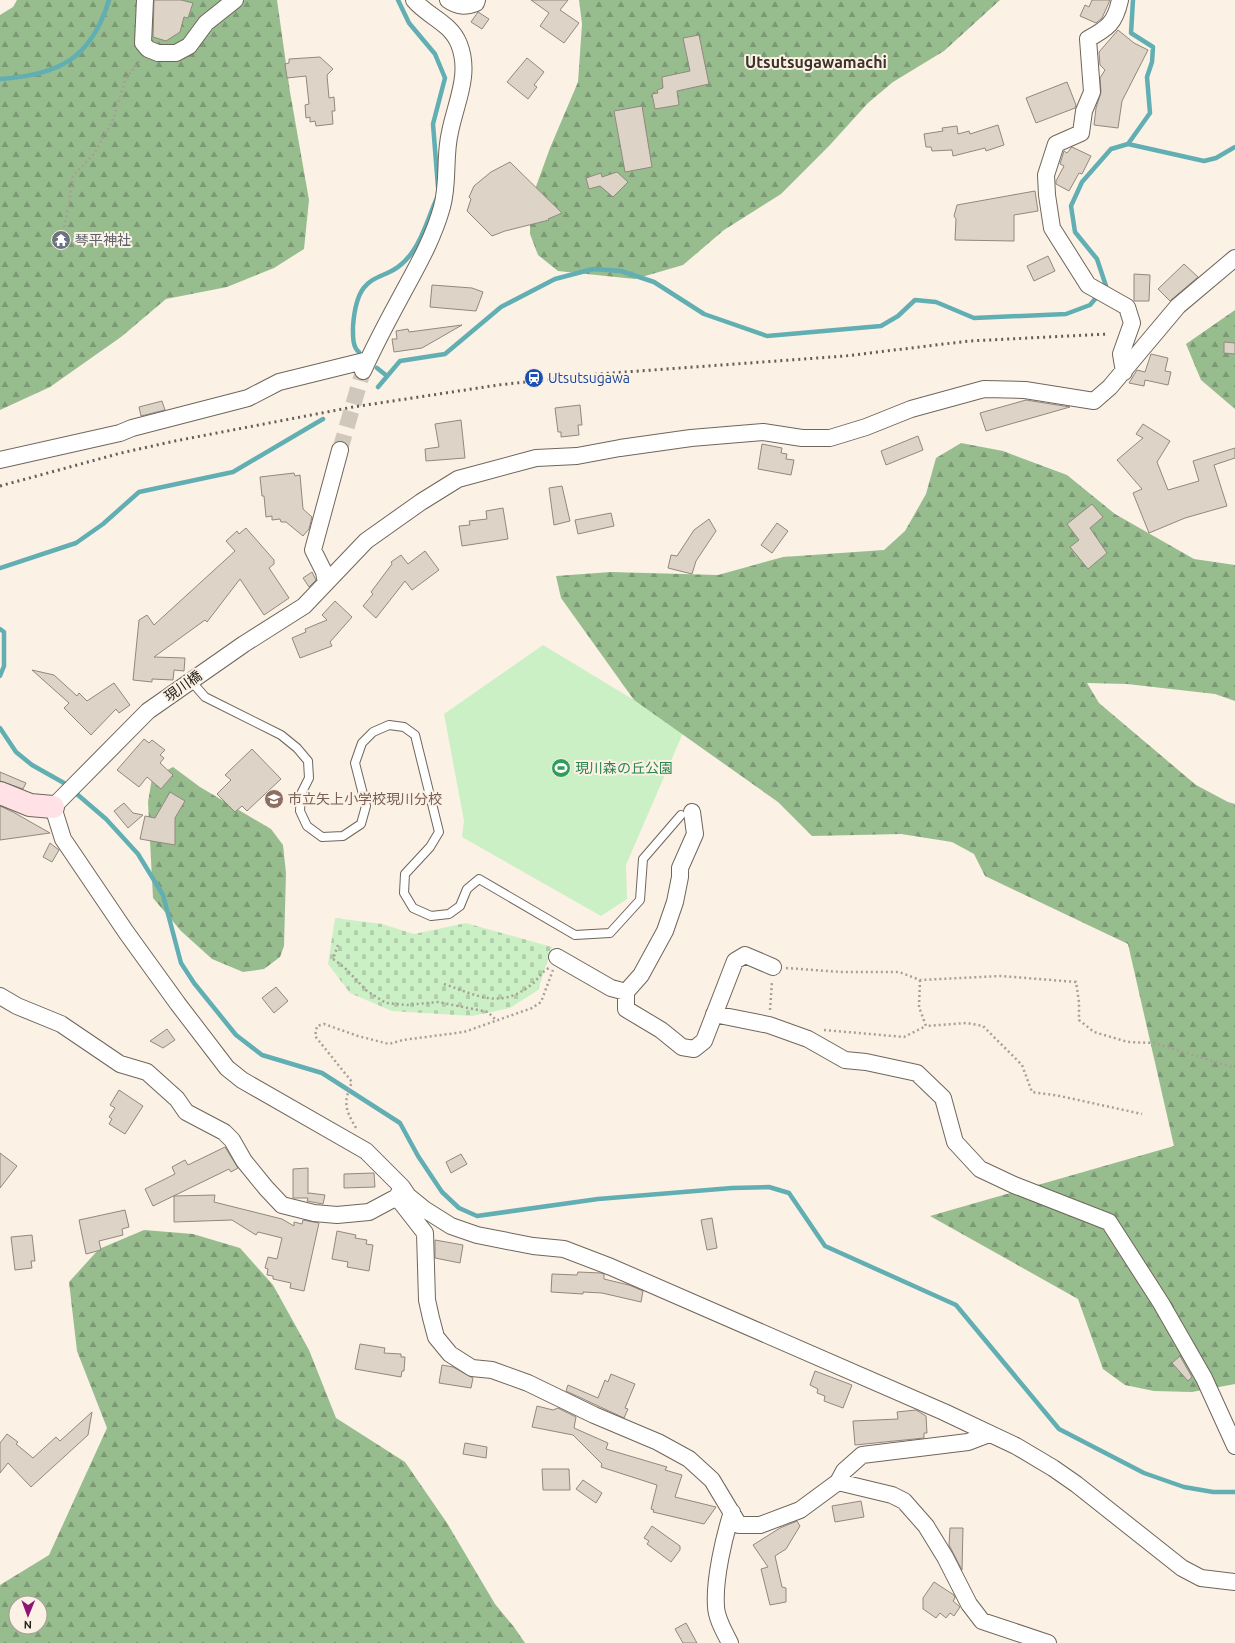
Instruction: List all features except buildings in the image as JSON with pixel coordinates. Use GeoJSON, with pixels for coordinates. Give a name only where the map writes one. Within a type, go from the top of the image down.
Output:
{"type":"FeatureCollection","features":[{"type":"Feature","properties":{"kind":"street"},"geometry":{"type":"LineString","coordinates":[[145,0],[143,43],[148,49],[158,53],[176,53],[189,46],[206,23],[235,0]]}},
{"type":"Feature","properties":{"kind":"street"},"geometry":{"type":"LineString","coordinates":[[0,460],[120,432],[248,398],[279,382],[366,366],[433,235],[446,190],[449,135],[464,77],[464,61],[458,43],[450,29],[414,0]]}},
{"type":"Feature","properties":{"kind":"street"},"geometry":{"type":"LineString","coordinates":[[448,0],[456,5],[466,6],[476,3],[477,0]]}},
{"type":"Feature","properties":{"kind":"street"},"geometry":{"type":"LineString","coordinates":[[1120,0],[1117,13],[1106,29],[1088,38],[1092,92],[1084,111],[1081,133],[1056,144],[1046,175],[1047,195],[1052,228],[1088,284],[1127,307],[1132,323],[1121,354],[1124,372]]}},
{"type":"Feature","properties":{"kind":"street"},"geometry":{"type":"LineString","coordinates":[[1124,372],[1178,306],[1235,258]]}},
{"type":"Feature","properties":{"kind":"street","name":"現川橋"},"geometry":{"type":"LineString","coordinates":[[58,802],[148,711],[244,644],[304,606],[366,541],[421,502],[458,480],[536,458],[577,456],[620,448],[713,436],[762,432],[802,438],[830,438],[866,427],[911,409],[984,389],[1025,390],[1094,401],[1124,372]]}},
{"type":"Feature","properties":{"kind":"street"},"geometry":{"type":"LineString","coordinates":[[326,583],[324,572],[313,550],[340,450]]}},
{"type":"Feature","properties":{"kind":"street"},"geometry":{"type":"LineString","coordinates":[[0,793],[30,805],[58,802],[64,839],[178,1004],[227,1068],[242,1080],[366,1152],[405,1191],[451,1226],[477,1235],[533,1246],[564,1249],[611,1267],[944,1412],[1016,1446],[1053,1468],[1182,1568],[1201,1578],[1235,1582]]}},
{"type":"Feature","properties":{"kind":"street"},"geometry":{"type":"LineString","coordinates":[[686,813],[695,834],[680,868],[680,878],[675,902],[665,931],[641,975],[626,992],[626,1009],[661,1030],[682,1047],[694,1048],[704,1041],[735,961],[745,955],[773,967]]}},
{"type":"Feature","properties":{"kind":"street"},"geometry":{"type":"LineString","coordinates":[[557,957],[611,988],[626,992]]}},
{"type":"Feature","properties":{"kind":"street"},"geometry":{"type":"LineString","coordinates":[[0,996],[17,1006],[61,1024],[120,1064],[147,1072],[177,1099],[186,1112],[224,1132],[232,1140],[244,1161],[282,1205],[314,1213],[337,1215],[369,1212],[405,1191]]}},
{"type":"Feature","properties":{"kind":"street"},"geometry":{"type":"LineString","coordinates":[[714,1014],[769,1025],[808,1039],[845,1060],[866,1062],[917,1073],[943,1098],[955,1142],[980,1169],[1014,1185],[1109,1222],[1161,1303],[1204,1378],[1235,1446]]}},
{"type":"Feature","properties":{"kind":"street"},"geometry":{"type":"LineString","coordinates":[[405,1191],[400,1201],[424,1233],[427,1292],[436,1337],[450,1354],[472,1368],[492,1370],[528,1383],[658,1442],[682,1456],[712,1480],[739,1524],[760,1525],[800,1510],[838,1482],[844,1471],[862,1455],[968,1442],[989,1434]]}},
{"type":"Feature","properties":{"kind":"street"},"geometry":{"type":"LineString","coordinates":[[838,1482],[892,1495],[904,1501],[926,1526],[945,1557],[968,1604],[982,1621],[1048,1643]]}},
{"type":"Feature","properties":{"kind":"street"},"geometry":{"type":"LineString","coordinates":[[730,1643],[716,1608],[716,1589],[727,1529],[732,1512]]}},
{"type":"Feature","properties":{"kind":"lane"},"geometry":{"type":"LineString","coordinates":[[191,680],[205,697],[281,735],[297,748],[308,761],[309,778],[301,794],[300,810],[307,826],[322,837],[343,836],[360,824],[366,806],[355,763],[362,743],[372,732],[390,725],[404,727],[415,734],[439,832],[430,846],[405,874],[404,893],[413,908],[431,916],[449,914],[460,906],[467,889],[479,879],[575,935],[610,933],[640,900],[643,859],[686,813]]}},
{"type":"Feature","properties":{"kind":"path"},"geometry":{"type":"LineString","coordinates":[[64,227],[73,176],[94,154],[113,120],[125,80],[148,49]]}},
{"type":"Feature","properties":{"kind":"path"},"geometry":{"type":"LineString","coordinates":[[338,945],[333,959],[344,967],[367,991],[386,1003],[407,1005],[438,1002],[488,1012],[496,1021]]}},
{"type":"Feature","properties":{"kind":"path"},"geometry":{"type":"LineString","coordinates":[[366,1152],[369,1147],[349,1117],[345,1098],[352,1082],[315,1036],[316,1026],[324,1024],[358,1036],[389,1044],[403,1040],[464,1032],[532,1008],[541,1002],[555,966],[544,971],[532,985],[515,995],[499,1000],[483,997],[444,984]]}},
{"type":"Feature","properties":{"kind":"path"},"geometry":{"type":"LineString","coordinates":[[769,1025],[773,967],[841,972],[899,972],[920,980],[1001,976],[1076,982],[1079,1002],[1079,1020],[1094,1032],[1128,1042],[1154,1043],[1235,1068]]}},
{"type":"Feature","properties":{"kind":"path"},"geometry":{"type":"LineString","coordinates":[[920,980],[919,1007],[926,1026]]}},
{"type":"Feature","properties":{"kind":"path"},"geometry":{"type":"LineString","coordinates":[[808,1039],[817,1030],[904,1038],[926,1026],[967,1023],[983,1026],[1022,1065],[1032,1092],[1060,1096],[1142,1114]]}},
{"type":"Feature","properties":{"kind":"green space"},"geometry":{"type":"Polygon","coordinates":[[[17,0],[277,0],[290,92],[309,200],[304,249],[274,268],[227,287],[166,299],[121,337],[50,387],[0,410],[0,15],[13,7],[17,0]]]}},
{"type":"Feature","properties":{"kind":"green space"},"geometry":{"type":"Polygon","coordinates":[[[579,0],[1000,0],[944,51],[893,82],[868,103],[829,146],[781,194],[724,230],[683,265],[635,279],[558,271],[538,255],[530,234],[530,203],[550,148],[578,82],[582,24],[579,0]]]}},
{"type":"Feature","properties":{"kind":"green space"},"geometry":{"type":"Polygon","coordinates":[[[1235,310],[1235,409],[1201,380],[1186,344],[1235,310]]]}},
{"type":"Feature","properties":{"kind":"green space"},"geometry":{"type":"Polygon","coordinates":[[[961,443],[1003,451],[1067,475],[1115,514],[1194,559],[1235,565],[1235,701],[1215,694],[1127,684],[1087,683],[1099,703],[1196,785],[1228,802],[1235,804],[1235,1384],[1192,1392],[1154,1391],[1125,1385],[1103,1369],[1078,1299],[930,1216],[1174,1146],[1128,944],[985,876],[974,854],[952,842],[901,834],[812,836],[778,802],[634,700],[561,598],[556,576],[611,572],[718,575],[783,557],[884,550],[905,531],[926,494],[936,458],[961,443]]]}},
{"type":"Feature","properties":{"kind":"green space","name":"現川森の丘公園"},"geometry":{"type":"Polygon","coordinates":[[[543,645],[634,700],[683,733],[626,865],[627,899],[601,916],[462,837],[464,821],[444,714],[543,645]]]}},
{"type":"Feature","properties":{"kind":"green space"},"geometry":{"type":"Polygon","coordinates":[[[173,767],[200,787],[271,829],[283,845],[286,873],[284,946],[280,957],[264,969],[243,972],[212,959],[181,931],[153,898],[148,802],[152,778],[173,767]]]}},
{"type":"Feature","properties":{"kind":"green space"},"geometry":{"type":"Polygon","coordinates":[[[335,918],[382,924],[414,934],[466,923],[552,947],[538,990],[510,1008],[472,1016],[392,1011],[350,993],[328,964],[335,918]]]}},
{"type":"Feature","properties":{"kind":"green space"},"geometry":{"type":"Polygon","coordinates":[[[144,1230],[193,1234],[240,1248],[273,1285],[309,1350],[336,1418],[405,1462],[447,1523],[495,1604],[525,1643],[0,1643],[0,1585],[49,1555],[107,1428],[77,1351],[69,1282],[99,1249],[144,1230]]]}},
{"type":"Feature","properties":{"kind":"waterway"},"geometry":{"type":"LineString","coordinates":[[0,79],[21,77],[39,73],[56,68],[70,60],[82,50],[93,37],[102,20],[109,0]]}},
{"type":"Feature","properties":{"kind":"waterway"},"geometry":{"type":"LineString","coordinates":[[398,0],[409,23],[435,54],[445,78],[433,124],[438,187]]}},
{"type":"Feature","properties":{"kind":"waterway"},"geometry":{"type":"LineString","coordinates":[[1128,144],[1150,113],[1147,77],[1152,62],[1153,47],[1131,33],[1133,0]]}},
{"type":"Feature","properties":{"kind":"waterway"},"geometry":{"type":"LineString","coordinates":[[378,387],[400,361],[445,354],[501,307],[555,279],[593,269],[621,271],[654,282],[704,314],[767,336],[881,326],[898,316],[915,300],[936,302],[974,318],[1066,314],[1090,305],[1106,286],[1097,259],[1075,232],[1071,206],[1082,182],[1111,149],[1128,144],[1204,161],[1216,158],[1235,147]]}},
{"type":"Feature","properties":{"kind":"waterway"},"geometry":{"type":"LineString","coordinates":[[359,352],[354,344],[353,326],[356,306],[361,292],[376,278],[394,270],[413,251],[423,232],[437,198]]}},
{"type":"Feature","properties":{"kind":"waterway"},"geometry":{"type":"LineString","coordinates":[[377,368],[387,376]]}},
{"type":"Feature","properties":{"kind":"waterway"},"geometry":{"type":"LineString","coordinates":[[0,568],[76,543],[103,524],[139,492],[233,472],[323,419]]}},
{"type":"Feature","properties":{"kind":"waterway"},"geometry":{"type":"LineString","coordinates":[[0,629],[4,632],[4,666],[0,676]]}},
{"type":"Feature","properties":{"kind":"waterway"},"geometry":{"type":"LineString","coordinates":[[0,728],[16,752],[32,765],[64,783],[106,819],[138,854],[163,895],[181,963],[194,983],[236,1035],[262,1055],[322,1073],[400,1123],[418,1156],[442,1192],[459,1208],[477,1216],[598,1199],[732,1188],[769,1187],[789,1193],[825,1246],[956,1305],[1059,1429],[1144,1473],[1184,1487],[1213,1492],[1235,1492]]}},
{"type":"Feature","properties":{"kind":"tunnel"},"geometry":{"type":"LineString","coordinates":[[340,450],[363,371]]}},
{"type":"Feature","properties":{"kind":"railway"},"geometry":{"type":"LineString","coordinates":[[0,486],[121,453],[175,441],[353,407],[498,385],[598,374],[845,356],[969,341],[1108,334]]}},
{"type":"Feature","properties":{"kind":"place","name":"琴平神社"},"geometry":{"type":"Point","coordinates":[61,240]}},
{"type":"Feature","properties":{"kind":"place","name":"Utsutsugawa"},"geometry":{"type":"Point","coordinates":[534,378]}},
{"type":"Feature","properties":{"kind":"place","name":"現川森の丘公園"},"geometry":{"type":"Point","coordinates":[561,768]}},
{"type":"Feature","properties":{"kind":"place","name":"市立矢上小学校現川分校"},"geometry":{"type":"Point","coordinates":[274,799]}},
{"type":"Feature","properties":{"kind":"district","name":"Utsutsugawamachi"},"geometry":{"type":"Point","coordinates":[816,62]}}]}
